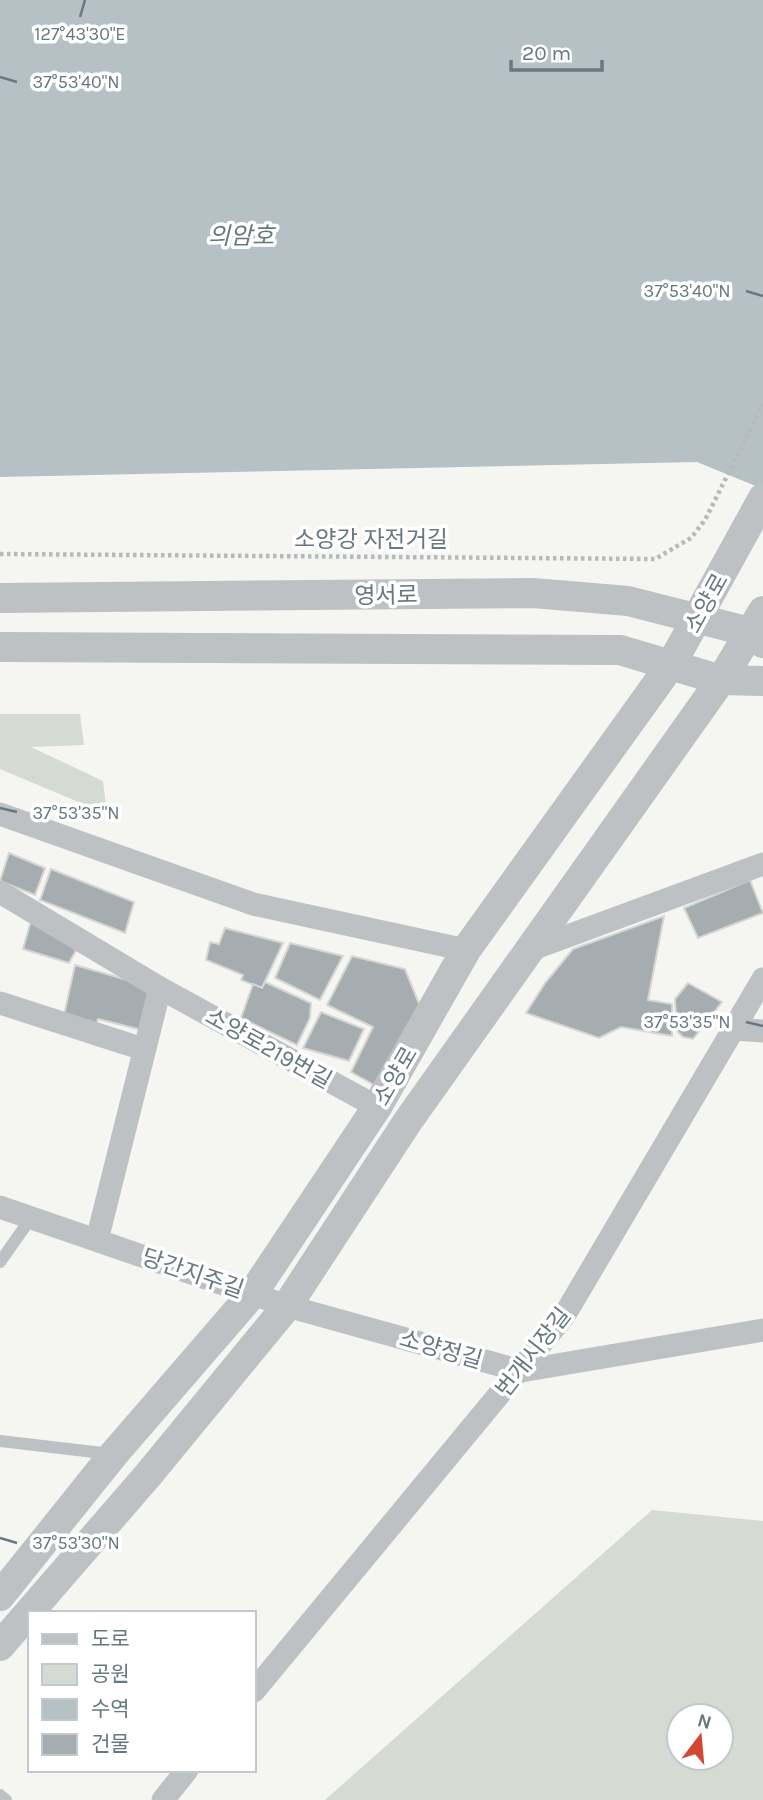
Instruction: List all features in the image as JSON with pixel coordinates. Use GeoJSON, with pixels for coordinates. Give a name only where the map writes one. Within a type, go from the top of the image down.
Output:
{"type":"FeatureCollection","features":[{"type":"Feature","properties":{"kind":"street","name":"소양로"},"geometry":{"type":"LineString","coordinates":[[0,1596],[113,1455],[253,1293],[377,1107],[466,950],[672,663],[763,498]]}},
{"type":"Feature","properties":{"kind":"street","name":"영서로"},"geometry":{"type":"LineString","coordinates":[[0,598],[533,593],[628,601],[759,629]]}},
{"type":"Feature","properties":{"kind":"street","name":"소양로"},"geometry":{"type":"LineString","coordinates":[[30,1611],[149,1474],[287,1306],[408,1121],[759,629]]}},
{"type":"Feature","properties":{"kind":"street"},"geometry":{"type":"LineString","coordinates":[[0,647],[620,650],[672,663],[721,680],[763,681]]}},
{"type":"Feature","properties":{"kind":"street"},"geometry":{"type":"LineString","coordinates":[[2,822],[253,904],[466,950]]}},
{"type":"Feature","properties":{"kind":"street"},"geometry":{"type":"LineString","coordinates":[[527,951],[763,864]]}},
{"type":"Feature","properties":{"kind":"street","name":"소양로219번길"},"geometry":{"type":"LineString","coordinates":[[0,892],[160,988],[377,1107]]}},
{"type":"Feature","properties":{"kind":"street","name":"번개시장길"},"geometry":{"type":"LineString","coordinates":[[256,1689],[564,1316],[763,979]]}},
{"type":"Feature","properties":{"kind":"street"},"geometry":{"type":"LineString","coordinates":[[97,1240],[160,988]]}},
{"type":"Feature","properties":{"kind":"street"},"geometry":{"type":"LineString","coordinates":[[0,1003],[144,1049]]}},
{"type":"Feature","properties":{"kind":"street"},"geometry":{"type":"LineString","coordinates":[[734,1029],[763,1031]]}},
{"type":"Feature","properties":{"kind":"street","name":"당간지주길"},"geometry":{"type":"LineString","coordinates":[[0,1208],[287,1306]]}},
{"type":"Feature","properties":{"kind":"street","name":"소양정길"},"geometry":{"type":"LineString","coordinates":[[287,1306],[521,1371],[763,1330]]}},
{"type":"Feature","properties":{"kind":"street","name":"소양로"},"geometry":{"type":"LineString","coordinates":[[0,1646],[28,1614]]}},
{"type":"Feature","properties":{"kind":"street"},"geometry":{"type":"LineString","coordinates":[[163,1800],[185,1772]]}},
{"type":"Feature","properties":{"kind":"lane"},"geometry":{"type":"LineString","coordinates":[[0,1262],[31,1218]]}},
{"type":"Feature","properties":{"kind":"lane"},"geometry":{"type":"LineString","coordinates":[[0,1441],[113,1455]]}},
{"type":"Feature","properties":{"kind":"lane"},"geometry":{"type":"LineString","coordinates":[[0,1795],[6,1800]]}},
{"type":"Feature","properties":{"kind":"path","name":"소양강 자전거길"},"geometry":{"type":"LineString","coordinates":[[0,554],[655,559],[691,538],[716,501],[763,404]]}},
{"type":"Feature","properties":{"kind":"green space"},"geometry":{"type":"Polygon","coordinates":[[[0,714],[80,714],[84,745],[31,747],[103,781],[107,814],[0,769],[0,714]]]}},
{"type":"Feature","properties":{"kind":"green space"},"geometry":{"type":"Polygon","coordinates":[[[652,1510],[763,1521],[763,1800],[325,1800],[652,1510]]]}},
{"type":"Feature","properties":{"kind":"water","name":"의암호"},"geometry":{"type":"Polygon","coordinates":[[[0,0],[763,0],[763,489],[697,462],[0,477],[0,0]]]}},
{"type":"Feature","properties":{"kind":"building"},"geometry":{"type":"Polygon","coordinates":[[[9,853],[45,868],[35,895],[0,881],[9,853]]]}},
{"type":"Feature","properties":{"kind":"building"},"geometry":{"type":"Polygon","coordinates":[[[51,869],[134,902],[125,933],[40,900],[51,869]]]}},
{"type":"Feature","properties":{"kind":"building"},"geometry":{"type":"Polygon","coordinates":[[[750,880],[763,913],[698,938],[684,908],[750,880]]]}},
{"type":"Feature","properties":{"kind":"building"},"geometry":{"type":"Polygon","coordinates":[[[664,916],[648,1000],[672,1004],[672,1036],[621,1027],[599,1038],[526,1013],[545,983],[573,949],[664,916]]]}},
{"type":"Feature","properties":{"kind":"building"},"geometry":{"type":"Polygon","coordinates":[[[32,917],[79,945],[69,963],[23,949],[32,917]]]}},
{"type":"Feature","properties":{"kind":"building"},"geometry":{"type":"Polygon","coordinates":[[[225,928],[283,943],[262,988],[241,980],[243,975],[206,960],[210,942],[219,944],[225,928]]]}},
{"type":"Feature","properties":{"kind":"building"},"geometry":{"type":"Polygon","coordinates":[[[290,943],[343,956],[320,1000],[275,978],[290,943]]]}},
{"type":"Feature","properties":{"kind":"building"},"geometry":{"type":"Polygon","coordinates":[[[352,956],[405,969],[420,1006],[376,1086],[351,1072],[373,1027],[327,1005],[352,956]]]}},
{"type":"Feature","properties":{"kind":"building"},"geometry":{"type":"Polygon","coordinates":[[[75,965],[152,987],[142,1030],[98,1019],[96,1027],[64,1015],[75,965]]]}},
{"type":"Feature","properties":{"kind":"building"},"geometry":{"type":"Polygon","coordinates":[[[265,982],[311,1003],[310,1018],[297,1045],[241,1018],[253,984],[262,988],[265,982]]]}},
{"type":"Feature","properties":{"kind":"building"},"geometry":{"type":"Polygon","coordinates":[[[688,983],[722,1002],[693,1039],[683,1037],[677,1031],[675,999],[688,983]]]}},
{"type":"Feature","properties":{"kind":"building"},"geometry":{"type":"Polygon","coordinates":[[[321,1012],[364,1029],[349,1061],[303,1048],[321,1012]]]}}]}
